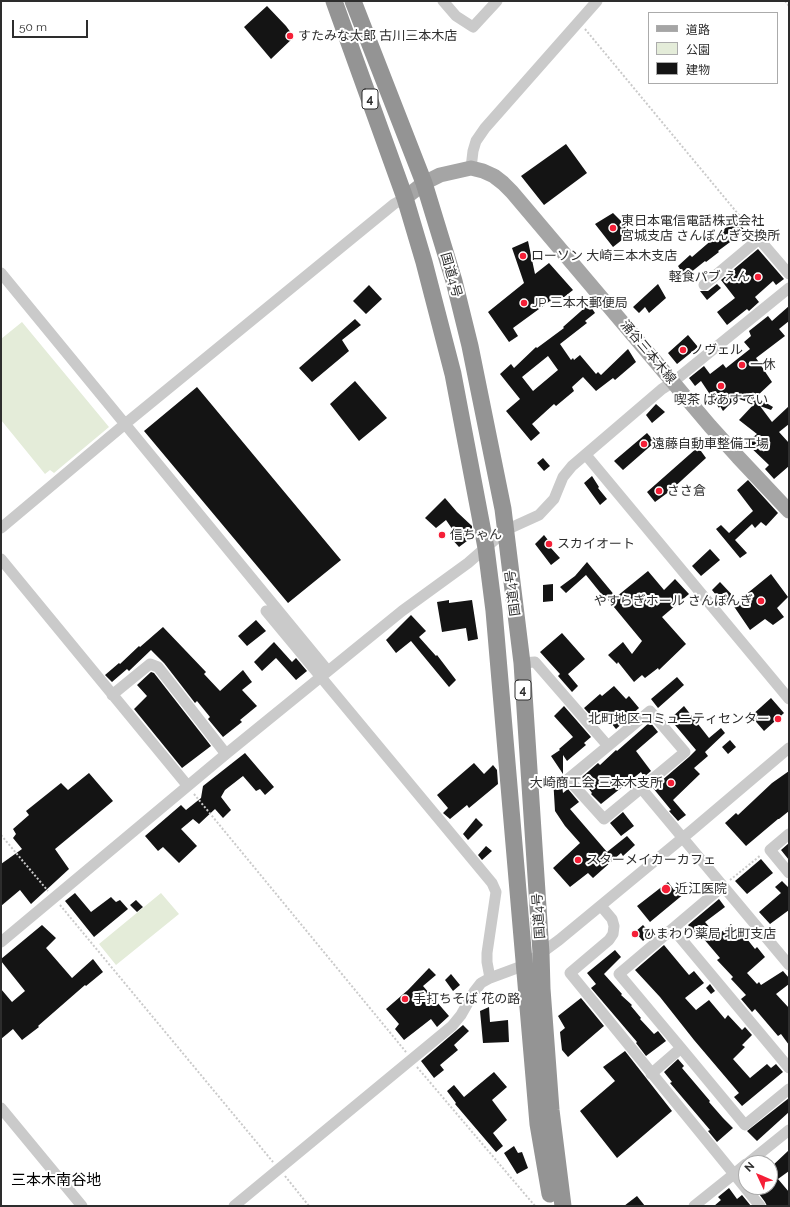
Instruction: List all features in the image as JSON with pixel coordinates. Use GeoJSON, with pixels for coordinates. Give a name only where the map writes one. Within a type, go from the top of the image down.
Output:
{"type":"FeatureCollection","features":[{"type":"Feature","properties":{"kind":"highway","name":"国道4号"},"geometry":{"type":"LineString","coordinates":[[334,1],[405,198],[424,262],[453,374],[486,548],[494,611],[538,1124],[552,1206]]}},
{"type":"Feature","properties":{"kind":"highway","name":"国道4号"},"geometry":{"type":"LineString","coordinates":[[353,1],[424,183],[454,281],[470,346],[506,530],[522,663],[551,1110],[563,1206]]}},
{"type":"Feature","properties":{"kind":"main road"},"geometry":{"type":"LineString","coordinates":[[405,198],[424,183],[440,175],[471,168]]}},
{"type":"Feature","properties":{"kind":"main road","name":"涌谷三本木線"},"geometry":{"type":"LineString","coordinates":[[471,168],[494,176],[512,192],[738,457],[789,511]]}},
{"type":"Feature","properties":{"kind":"street"},"geometry":{"type":"LineString","coordinates":[[443,1],[456,16],[473,28],[497,1]]}},
{"type":"Feature","properties":{"kind":"street"},"geometry":{"type":"LineString","coordinates":[[471,168],[476,141],[485,128],[597,1]]}},
{"type":"Feature","properties":{"kind":"street"},"geometry":{"type":"LineString","coordinates":[[1,528],[125,424],[394,204],[405,198]]}},
{"type":"Feature","properties":{"kind":"street"},"geometry":{"type":"LineString","coordinates":[[704,285],[759,239],[789,274]]}},
{"type":"Feature","properties":{"kind":"street"},"geometry":{"type":"LineString","coordinates":[[1,273],[125,424],[492,882],[496,892],[486,962],[490,978]]}},
{"type":"Feature","properties":{"kind":"street"},"geometry":{"type":"LineString","coordinates":[[1,942],[187,786],[402,611],[468,563],[506,530],[539,515],[554,499],[563,477],[572,466],[662,389],[673,382],[789,288]]}},
{"type":"Feature","properties":{"kind":"street"},"geometry":{"type":"LineString","coordinates":[[586,455],[789,699]]}},
{"type":"Feature","properties":{"kind":"street"},"geometry":{"type":"LineString","coordinates":[[1,559],[187,786]]}},
{"type":"Feature","properties":{"kind":"street"},"geometry":{"type":"LineString","coordinates":[[266,611],[325,674]]}},
{"type":"Feature","properties":{"kind":"street"},"geometry":{"type":"LineString","coordinates":[[522,663],[535,662],[608,746]]}},
{"type":"Feature","properties":{"kind":"street"},"geometry":{"type":"LineString","coordinates":[[112,695],[150,664],[158,667],[226,754]]}},
{"type":"Feature","properties":{"kind":"street"},"geometry":{"type":"LineString","coordinates":[[650,711],[684,752],[604,819],[568,779],[608,746],[650,711]]}},
{"type":"Feature","properties":{"kind":"street"},"geometry":{"type":"LineString","coordinates":[[234,1206],[452,1026],[474,992],[481,984],[490,978],[525,965],[541,953],[600,906],[789,748]]}},
{"type":"Feature","properties":{"kind":"street"},"geometry":{"type":"LineString","coordinates":[[641,788],[789,965]]}},
{"type":"Feature","properties":{"kind":"street"},"geometry":{"type":"LineString","coordinates":[[789,834],[770,850],[789,873]]}},
{"type":"Feature","properties":{"kind":"street"},"geometry":{"type":"LineString","coordinates":[[723,886],[619,974],[745,1125],[789,1089]]}},
{"type":"Feature","properties":{"kind":"street"},"geometry":{"type":"LineString","coordinates":[[600,906],[612,919],[614,926],[613,934],[610,940],[570,973],[760,1206]]}},
{"type":"Feature","properties":{"kind":"street"},"geometry":{"type":"LineString","coordinates":[[673,929],[789,1068]]}},
{"type":"Feature","properties":{"kind":"street"},"geometry":{"type":"LineString","coordinates":[[651,1074],[681,1048]]}},
{"type":"Feature","properties":{"kind":"street"},"geometry":{"type":"LineString","coordinates":[[1,1108],[82,1206]]}},
{"type":"Feature","properties":{"kind":"street"},"geometry":{"type":"LineString","coordinates":[[758,1155],[789,1130]]}},
{"type":"Feature","properties":{"kind":"street"},"geometry":{"type":"LineString","coordinates":[[694,1206],[738,1171]]}},
{"type":"Feature","properties":{"kind":"path"},"geometry":{"type":"LineString","coordinates":[[785,1],[789,6]]}},
{"type":"Feature","properties":{"kind":"path"},"geometry":{"type":"LineString","coordinates":[[579,22],[759,239]]}},
{"type":"Feature","properties":{"kind":"path"},"geometry":{"type":"LineString","coordinates":[[187,786],[412,1060],[535,1206]]}},
{"type":"Feature","properties":{"kind":"path"},"geometry":{"type":"LineString","coordinates":[[1,835],[310,1206]]}},
{"type":"Feature","properties":{"kind":"path"},"geometry":{"type":"LineString","coordinates":[[723,886],[764,852],[770,850]]}},
{"type":"Feature","properties":{"kind":"green space"},"geometry":{"type":"Polygon","coordinates":[[[22,322],[109,427],[54,473],[50,470],[45,474],[1,420],[1,339],[22,322]]]}},
{"type":"Feature","properties":{"kind":"green space"},"geometry":{"type":"Polygon","coordinates":[[[161,893],[179,914],[116,965],[99,944],[161,893]]]}},
{"type":"Feature","properties":{"kind":"building"},"geometry":{"type":"Polygon","coordinates":[[[267,6],[294,37],[271,59],[244,27],[267,6]]]}},
{"type":"Feature","properties":{"kind":"building"},"geometry":{"type":"Polygon","coordinates":[[[566,144],[587,173],[544,205],[521,176],[566,144]]]}},
{"type":"Feature","properties":{"kind":"building","name":"東日本電信電話株式会社 宮城支店 さんぼんぎ交換所"},"geometry":{"type":"Polygon","coordinates":[[[613,213],[632,232],[613,247],[595,224],[613,213]]]}},
{"type":"Feature","properties":{"kind":"building"},"geometry":{"type":"Polygon","coordinates":[[[736,219],[745,231],[685,277],[678,266],[690,255],[692,257],[736,219]]]}},
{"type":"Feature","properties":{"kind":"building","name":"JP 三本木郵便局"},"geometry":{"type":"Polygon","coordinates":[[[528,241],[535,274],[549,263],[573,290],[554,305],[550,301],[513,328],[518,336],[509,342],[488,312],[524,283],[512,248],[528,241]]]}},
{"type":"Feature","properties":{"kind":"building"},"geometry":{"type":"Polygon","coordinates":[[[758,249],[784,279],[776,285],[773,281],[755,297],[759,302],[749,311],[747,309],[727,325],[717,312],[735,298],[721,280],[758,249]]]}},
{"type":"Feature","properties":{"kind":"building"},"geometry":{"type":"Polygon","coordinates":[[[658,284],[666,298],[649,313],[645,307],[639,313],[633,307],[658,284]]]}},
{"type":"Feature","properties":{"kind":"building"},"geometry":{"type":"Polygon","coordinates":[[[717,284],[721,288],[707,300],[700,291],[708,291],[717,284]]]}},
{"type":"Feature","properties":{"kind":"building"},"geometry":{"type":"Polygon","coordinates":[[[369,285],[382,299],[366,314],[353,301],[369,285]]]}},
{"type":"Feature","properties":{"kind":"building"},"geometry":{"type":"Polygon","coordinates":[[[589,304],[595,313],[585,321],[587,323],[560,344],[571,360],[573,358],[574,360],[580,355],[596,374],[598,372],[601,375],[628,349],[636,362],[615,380],[613,378],[596,391],[583,377],[572,387],[574,391],[556,406],[554,404],[532,424],[540,433],[531,441],[506,411],[520,399],[500,374],[511,364],[514,368],[536,347],[537,348],[564,328],[563,327],[589,304]],[[548,356],[522,377],[533,391],[558,370],[548,356]]]}},
{"type":"Feature","properties":{"kind":"building"},"geometry":{"type":"Polygon","coordinates":[[[789,306],[789,321],[779,329],[785,336],[756,358],[772,382],[756,397],[773,407],[771,410],[760,406],[772,422],[789,406],[789,424],[779,432],[789,443],[789,466],[774,479],[765,469],[769,465],[746,443],[757,434],[739,420],[754,404],[736,398],[723,411],[720,406],[719,408],[701,381],[695,386],[689,378],[704,366],[710,374],[723,364],[726,368],[750,349],[744,342],[751,336],[749,331],[768,316],[772,321],[789,306]]]}},
{"type":"Feature","properties":{"kind":"building"},"geometry":{"type":"Polygon","coordinates":[[[355,319],[361,325],[342,340],[349,351],[312,382],[299,368],[355,319]]]}},
{"type":"Feature","properties":{"kind":"building","name":"ノヴェル"},"geometry":{"type":"Polygon","coordinates":[[[688,335],[698,347],[677,364],[668,353],[688,335]]]}},
{"type":"Feature","properties":{"kind":"building"},"geometry":{"type":"Polygon","coordinates":[[[355,381],[387,418],[359,441],[330,404],[355,381]]]}},
{"type":"Feature","properties":{"kind":"building"},"geometry":{"type":"Polygon","coordinates":[[[197,387],[341,560],[288,603],[144,431],[197,387]]]}},
{"type":"Feature","properties":{"kind":"building"},"geometry":{"type":"Polygon","coordinates":[[[656,404],[665,412],[652,423],[646,415],[656,404]]]}},
{"type":"Feature","properties":{"kind":"building"},"geometry":{"type":"Polygon","coordinates":[[[647,433],[655,442],[623,470],[614,461],[647,433]]]}},
{"type":"Feature","properties":{"kind":"building"},"geometry":{"type":"Polygon","coordinates":[[[698,447],[706,458],[670,491],[655,502],[647,492],[698,447]]]}},
{"type":"Feature","properties":{"kind":"building"},"geometry":{"type":"Polygon","coordinates":[[[543,458],[550,466],[544,471],[537,463],[543,458]]]}},
{"type":"Feature","properties":{"kind":"building"},"geometry":{"type":"Polygon","coordinates":[[[592,476],[599,487],[598,488],[607,499],[600,505],[584,483],[592,476]]]}},
{"type":"Feature","properties":{"kind":"building"},"geometry":{"type":"Polygon","coordinates":[[[748,480],[778,513],[766,526],[761,522],[755,528],[752,524],[735,540],[747,553],[740,558],[716,529],[721,525],[729,533],[753,511],[737,490],[748,480]]]}},
{"type":"Feature","properties":{"kind":"building"},"geometry":{"type":"Polygon","coordinates":[[[445,498],[472,526],[471,538],[459,547],[450,537],[455,533],[446,520],[436,528],[425,518],[445,498]]]}},
{"type":"Feature","properties":{"kind":"building"},"geometry":{"type":"Polygon","coordinates":[[[544,535],[552,545],[550,547],[560,558],[551,565],[535,544],[544,535]]]}},
{"type":"Feature","properties":{"kind":"building"},"geometry":{"type":"Polygon","coordinates":[[[710,549],[720,560],[701,576],[692,566],[710,549]]]}},
{"type":"Feature","properties":{"kind":"building"},"geometry":{"type":"Polygon","coordinates":[[[587,562],[616,597],[648,571],[664,590],[675,579],[689,594],[662,617],[686,644],[659,670],[658,668],[645,678],[642,675],[634,682],[618,662],[617,664],[608,655],[623,642],[632,654],[642,641],[586,575],[566,593],[560,587],[575,576],[587,562]]]}},
{"type":"Feature","properties":{"kind":"building","name":"やすらぎホール さんぼんぎ"},"geometry":{"type":"Polygon","coordinates":[[[771,574],[788,597],[777,608],[784,617],[773,625],[765,619],[750,630],[733,605],[771,574]]]}},
{"type":"Feature","properties":{"kind":"building"},"geometry":{"type":"Polygon","coordinates":[[[720,582],[735,598],[724,605],[712,590],[720,582]]]}},
{"type":"Feature","properties":{"kind":"building"},"geometry":{"type":"Polygon","coordinates":[[[553,584],[553,601],[543,602],[543,585],[553,584]]]}},
{"type":"Feature","properties":{"kind":"building"},"geometry":{"type":"Polygon","coordinates":[[[449,600],[449,603],[472,600],[478,639],[468,641],[466,628],[442,632],[437,602],[449,600]]]}},
{"type":"Feature","properties":{"kind":"building"},"geometry":{"type":"Polygon","coordinates":[[[411,615],[426,631],[419,637],[436,656],[437,655],[456,680],[449,687],[411,641],[396,653],[386,640],[411,615]]]}},
{"type":"Feature","properties":{"kind":"building"},"geometry":{"type":"Polygon","coordinates":[[[256,620],[266,631],[247,646],[238,636],[256,620]]]}},
{"type":"Feature","properties":{"kind":"building"},"geometry":{"type":"Polygon","coordinates":[[[163,627],[206,672],[204,674],[220,691],[243,670],[252,682],[242,690],[257,706],[240,720],[242,722],[223,737],[208,719],[210,717],[197,701],[195,703],[164,663],[151,650],[129,671],[127,669],[112,682],[105,675],[163,627]]]}},
{"type":"Feature","properties":{"kind":"building"},"geometry":{"type":"Polygon","coordinates":[[[562,633],[585,659],[568,674],[578,686],[572,692],[558,676],[560,674],[540,652],[562,633]]]}},
{"type":"Feature","properties":{"kind":"building"},"geometry":{"type":"Polygon","coordinates":[[[274,642],[292,662],[296,658],[307,671],[296,680],[276,658],[262,671],[254,662],[274,642]]]}},
{"type":"Feature","properties":{"kind":"building"},"geometry":{"type":"Polygon","coordinates":[[[151,672],[154,673],[211,746],[182,768],[134,709],[147,696],[137,685],[151,672]]]}},
{"type":"Feature","properties":{"kind":"building"},"geometry":{"type":"Polygon","coordinates":[[[677,677],[684,685],[658,708],[651,699],[677,677]]]}},
{"type":"Feature","properties":{"kind":"building"},"geometry":{"type":"Polygon","coordinates":[[[614,686],[626,699],[629,696],[639,708],[616,729],[603,713],[595,720],[584,708],[600,694],[602,696],[614,686]]]}},
{"type":"Feature","properties":{"kind":"building"},"geometry":{"type":"Polygon","coordinates":[[[771,698],[784,713],[764,731],[751,716],[771,698]]]}},
{"type":"Feature","properties":{"kind":"building"},"geometry":{"type":"Polygon","coordinates":[[[564,706],[591,737],[584,743],[586,745],[567,761],[563,755],[563,774],[551,756],[560,750],[559,749],[573,737],[554,716],[564,706]]]}},
{"type":"Feature","properties":{"kind":"building"},"geometry":{"type":"Polygon","coordinates":[[[684,706],[709,738],[721,728],[725,733],[705,752],[708,756],[694,768],[700,774],[673,800],[686,815],[678,821],[653,788],[696,750],[670,719],[684,706]]]}},
{"type":"Feature","properties":{"kind":"building"},"geometry":{"type":"Polygon","coordinates":[[[650,722],[658,732],[636,751],[651,771],[644,777],[641,772],[601,804],[591,794],[592,793],[581,778],[598,763],[600,765],[650,722]]]}},
{"type":"Feature","properties":{"kind":"building"},"geometry":{"type":"Polygon","coordinates":[[[730,740],[736,747],[728,754],[722,747],[730,740]]]}},
{"type":"Feature","properties":{"kind":"building"},"geometry":{"type":"Polygon","coordinates":[[[245,753],[274,787],[265,795],[260,789],[256,791],[243,776],[225,790],[221,797],[231,810],[223,818],[215,809],[199,824],[193,819],[181,829],[197,846],[179,863],[163,847],[158,851],[145,836],[181,805],[186,810],[201,798],[203,786],[245,753]]]}},
{"type":"Feature","properties":{"kind":"building"},"geometry":{"type":"Polygon","coordinates":[[[474,763],[484,774],[493,765],[497,770],[498,784],[469,808],[467,805],[450,819],[443,813],[448,808],[437,795],[474,763]]]}},
{"type":"Feature","properties":{"kind":"building"},"geometry":{"type":"Polygon","coordinates":[[[789,771],[789,811],[746,846],[725,823],[736,813],[738,815],[772,783],[789,771]]]}},
{"type":"Feature","properties":{"kind":"building"},"geometry":{"type":"Polygon","coordinates":[[[89,773],[113,801],[55,849],[69,869],[31,904],[20,890],[1,906],[1,864],[22,849],[13,838],[16,834],[13,829],[29,815],[26,811],[61,783],[68,790],[89,773]]]}},
{"type":"Feature","properties":{"kind":"building"},"geometry":{"type":"Polygon","coordinates":[[[553,777],[561,777],[563,793],[568,789],[579,802],[570,809],[607,852],[627,836],[635,845],[623,856],[621,853],[593,878],[588,873],[570,887],[553,868],[580,843],[565,826],[555,811],[553,777]]]}},
{"type":"Feature","properties":{"kind":"building"},"geometry":{"type":"Polygon","coordinates":[[[623,812],[634,826],[621,836],[610,823],[623,812]]]}},
{"type":"Feature","properties":{"kind":"building"},"geometry":{"type":"Polygon","coordinates":[[[476,818],[483,825],[468,840],[463,834],[476,818]]]}},
{"type":"Feature","properties":{"kind":"building"},"geometry":{"type":"Polygon","coordinates":[[[789,843],[789,860],[781,850],[789,843]]]}},
{"type":"Feature","properties":{"kind":"building"},"geometry":{"type":"Polygon","coordinates":[[[486,846],[492,851],[482,860],[478,855],[486,846]]]}},
{"type":"Feature","properties":{"kind":"building"},"geometry":{"type":"Polygon","coordinates":[[[761,859],[773,873],[747,894],[735,881],[761,859]]]}},
{"type":"Feature","properties":{"kind":"building"},"geometry":{"type":"Polygon","coordinates":[[[782,881],[788,887],[789,886],[789,910],[770,924],[759,912],[781,893],[775,887],[782,881]]]}},
{"type":"Feature","properties":{"kind":"building"},"geometry":{"type":"Polygon","coordinates":[[[668,882],[674,890],[679,886],[685,893],[650,922],[637,906],[668,882]]]}},
{"type":"Feature","properties":{"kind":"building"},"geometry":{"type":"Polygon","coordinates":[[[75,893],[91,912],[111,897],[116,902],[120,900],[128,909],[94,937],[65,901],[75,893]]]}},
{"type":"Feature","properties":{"kind":"building"},"geometry":{"type":"Polygon","coordinates":[[[719,899],[725,907],[705,922],[716,935],[731,924],[741,936],[743,934],[755,949],[757,947],[765,957],[747,973],[757,984],[759,982],[761,985],[783,971],[789,978],[789,984],[776,994],[789,1008],[789,1045],[781,1034],[778,1036],[755,1009],[752,1012],[741,999],[746,995],[731,979],[733,977],[717,960],[720,958],[697,931],[695,933],[688,925],[719,899]]]}},
{"type":"Feature","properties":{"kind":"building"},"geometry":{"type":"Polygon","coordinates":[[[136,900],[143,907],[137,912],[130,905],[136,900]]]}},
{"type":"Feature","properties":{"kind":"building"},"geometry":{"type":"Polygon","coordinates":[[[42,925],[56,938],[46,948],[72,978],[93,959],[103,972],[86,986],[85,985],[38,1026],[39,1027],[22,1040],[13,1029],[1,1039],[1,989],[12,1002],[25,991],[1,959],[42,925]]]}},
{"type":"Feature","properties":{"kind":"building"},"geometry":{"type":"Polygon","coordinates":[[[643,925],[651,934],[643,941],[635,932],[643,925]]]}},
{"type":"Feature","properties":{"kind":"building"},"geometry":{"type":"Polygon","coordinates":[[[664,945],[689,975],[694,971],[704,983],[685,998],[696,1010],[709,1000],[725,1019],[728,1015],[742,1030],[745,1027],[752,1035],[742,1045],[745,1047],[733,1059],[750,1078],[767,1064],[771,1068],[776,1064],[783,1072],[742,1106],[734,1097],[739,1093],[660,997],[635,970],[664,945]]]}},
{"type":"Feature","properties":{"kind":"building"},"geometry":{"type":"Polygon","coordinates":[[[615,950],[621,957],[604,974],[622,994],[621,995],[632,1005],[631,1006],[641,1018],[640,1019],[654,1034],[658,1031],[666,1041],[646,1056],[636,1043],[637,1042],[591,988],[596,984],[587,973],[615,950]]]}},
{"type":"Feature","properties":{"kind":"building"},"geometry":{"type":"Polygon","coordinates":[[[429,968],[436,975],[423,986],[449,1016],[437,1027],[431,1019],[404,1040],[395,1029],[399,1024],[386,1009],[408,990],[429,968]]]}},
{"type":"Feature","properties":{"kind":"building"},"geometry":{"type":"Polygon","coordinates":[[[451,974],[460,985],[453,991],[445,980],[451,974]]]}},
{"type":"Feature","properties":{"kind":"building"},"geometry":{"type":"Polygon","coordinates":[[[710,984],[715,991],[711,994],[706,988],[710,984]]]}},
{"type":"Feature","properties":{"kind":"building"},"geometry":{"type":"Polygon","coordinates":[[[581,998],[604,1026],[568,1057],[562,1050],[560,1032],[565,1028],[558,1016],[581,998]]]}},
{"type":"Feature","properties":{"kind":"building"},"geometry":{"type":"Polygon","coordinates":[[[489,1007],[490,1022],[508,1020],[509,1042],[483,1043],[480,1011],[489,1007]]]}},
{"type":"Feature","properties":{"kind":"building"},"geometry":{"type":"Polygon","coordinates":[[[463,1025],[469,1031],[454,1045],[458,1050],[440,1065],[444,1070],[434,1078],[421,1061],[463,1025]]]}},
{"type":"Feature","properties":{"kind":"building"},"geometry":{"type":"Polygon","coordinates":[[[625,1051],[672,1111],[617,1158],[580,1111],[615,1081],[603,1067],[625,1051]]]}},
{"type":"Feature","properties":{"kind":"building"},"geometry":{"type":"Polygon","coordinates":[[[678,1059],[684,1066],[682,1068],[710,1101],[709,1102],[733,1128],[717,1142],[708,1131],[710,1130],[670,1083],[672,1082],[664,1072],[678,1059]]]}},
{"type":"Feature","properties":{"kind":"building"},"geometry":{"type":"Polygon","coordinates":[[[494,1072],[507,1087],[492,1100],[507,1120],[493,1133],[503,1146],[496,1152],[455,1104],[456,1103],[447,1091],[454,1085],[464,1097],[494,1072]]]}},
{"type":"Feature","properties":{"kind":"building"},"geometry":{"type":"Polygon","coordinates":[[[789,1098],[789,1112],[757,1141],[747,1131],[789,1098]]]}},
{"type":"Feature","properties":{"kind":"building"},"geometry":{"type":"Polygon","coordinates":[[[514,1146],[518,1153],[522,1152],[528,1168],[517,1174],[504,1153],[514,1146]]]}},
{"type":"Feature","properties":{"kind":"building"},"geometry":{"type":"Polygon","coordinates":[[[789,1150],[789,1171],[778,1179],[778,1160],[789,1150]]]}},
{"type":"Feature","properties":{"kind":"building"},"geometry":{"type":"Polygon","coordinates":[[[778,1179],[789,1192],[789,1206],[767,1206],[760,1195],[778,1195],[778,1179]]]}},
{"type":"Feature","properties":{"kind":"building"},"geometry":{"type":"Polygon","coordinates":[[[729,1188],[737,1199],[742,1195],[751,1206],[714,1206],[721,1200],[718,1197],[729,1188]]]}},
{"type":"Feature","properties":{"kind":"building"},"geometry":{"type":"Polygon","coordinates":[[[637,1196],[645,1206],[624,1206],[637,1196]]]}},
{"type":"Feature","properties":{"kind":"place","name":"すたみな太郎 古川三本木店"},"geometry":{"type":"Point","coordinates":[290,36]}},
{"type":"Feature","properties":{"kind":"place","name":"東日本電信電話株式会社 宮城支店 さんぼんぎ交換所"},"geometry":{"type":"Point","coordinates":[613,228]}},
{"type":"Feature","properties":{"kind":"place","name":"ローソン 大崎三本木支店"},"geometry":{"type":"Point","coordinates":[523,256]}},
{"type":"Feature","properties":{"kind":"place","name":"軽食パブ えん"},"geometry":{"type":"Point","coordinates":[758,277]}},
{"type":"Feature","properties":{"kind":"place","name":"JP 三本木郵便局"},"geometry":{"type":"Point","coordinates":[524,303]}},
{"type":"Feature","properties":{"kind":"place","name":"ノヴェル"},"geometry":{"type":"Point","coordinates":[683,350]}},
{"type":"Feature","properties":{"kind":"place","name":"一休"},"geometry":{"type":"Point","coordinates":[742,365]}},
{"type":"Feature","properties":{"kind":"place","name":"喫茶 ばあすでい"},"geometry":{"type":"Point","coordinates":[721,386]}},
{"type":"Feature","properties":{"kind":"place","name":"遠藤自動車整備工場"},"geometry":{"type":"Point","coordinates":[644,444]}},
{"type":"Feature","properties":{"kind":"place","name":"ささ倉"},"geometry":{"type":"Point","coordinates":[659,491]}},
{"type":"Feature","properties":{"kind":"place","name":"信ちゃん"},"geometry":{"type":"Point","coordinates":[442,535]}},
{"type":"Feature","properties":{"kind":"place","name":"スカイオート"},"geometry":{"type":"Point","coordinates":[549,544]}},
{"type":"Feature","properties":{"kind":"place","name":"やすらぎホール さんぼんぎ"},"geometry":{"type":"Point","coordinates":[761,601]}},
{"type":"Feature","properties":{"kind":"place","name":"北町地区コミュニティセンター"},"geometry":{"type":"Point","coordinates":[778,719]}},
{"type":"Feature","properties":{"kind":"place","name":"大崎商工会 三本木支所"},"geometry":{"type":"Point","coordinates":[671,783]}},
{"type":"Feature","properties":{"kind":"place","name":"スターメイカーカフェ"},"geometry":{"type":"Point","coordinates":[578,860]}},
{"type":"Feature","properties":{"kind":"place","name":"近江医院"},"geometry":{"type":"Point","coordinates":[666,889]}},
{"type":"Feature","properties":{"kind":"place","name":"ひまわり薬局 北町支店"},"geometry":{"type":"Point","coordinates":[635,934]}},
{"type":"Feature","properties":{"kind":"place","name":"手打ちそば 花の路"},"geometry":{"type":"Point","coordinates":[405,999]}},
{"type":"Feature","properties":{"kind":"district","name":"三本木南谷地"},"geometry":{"type":"Point","coordinates":[56,1180]}}]}
